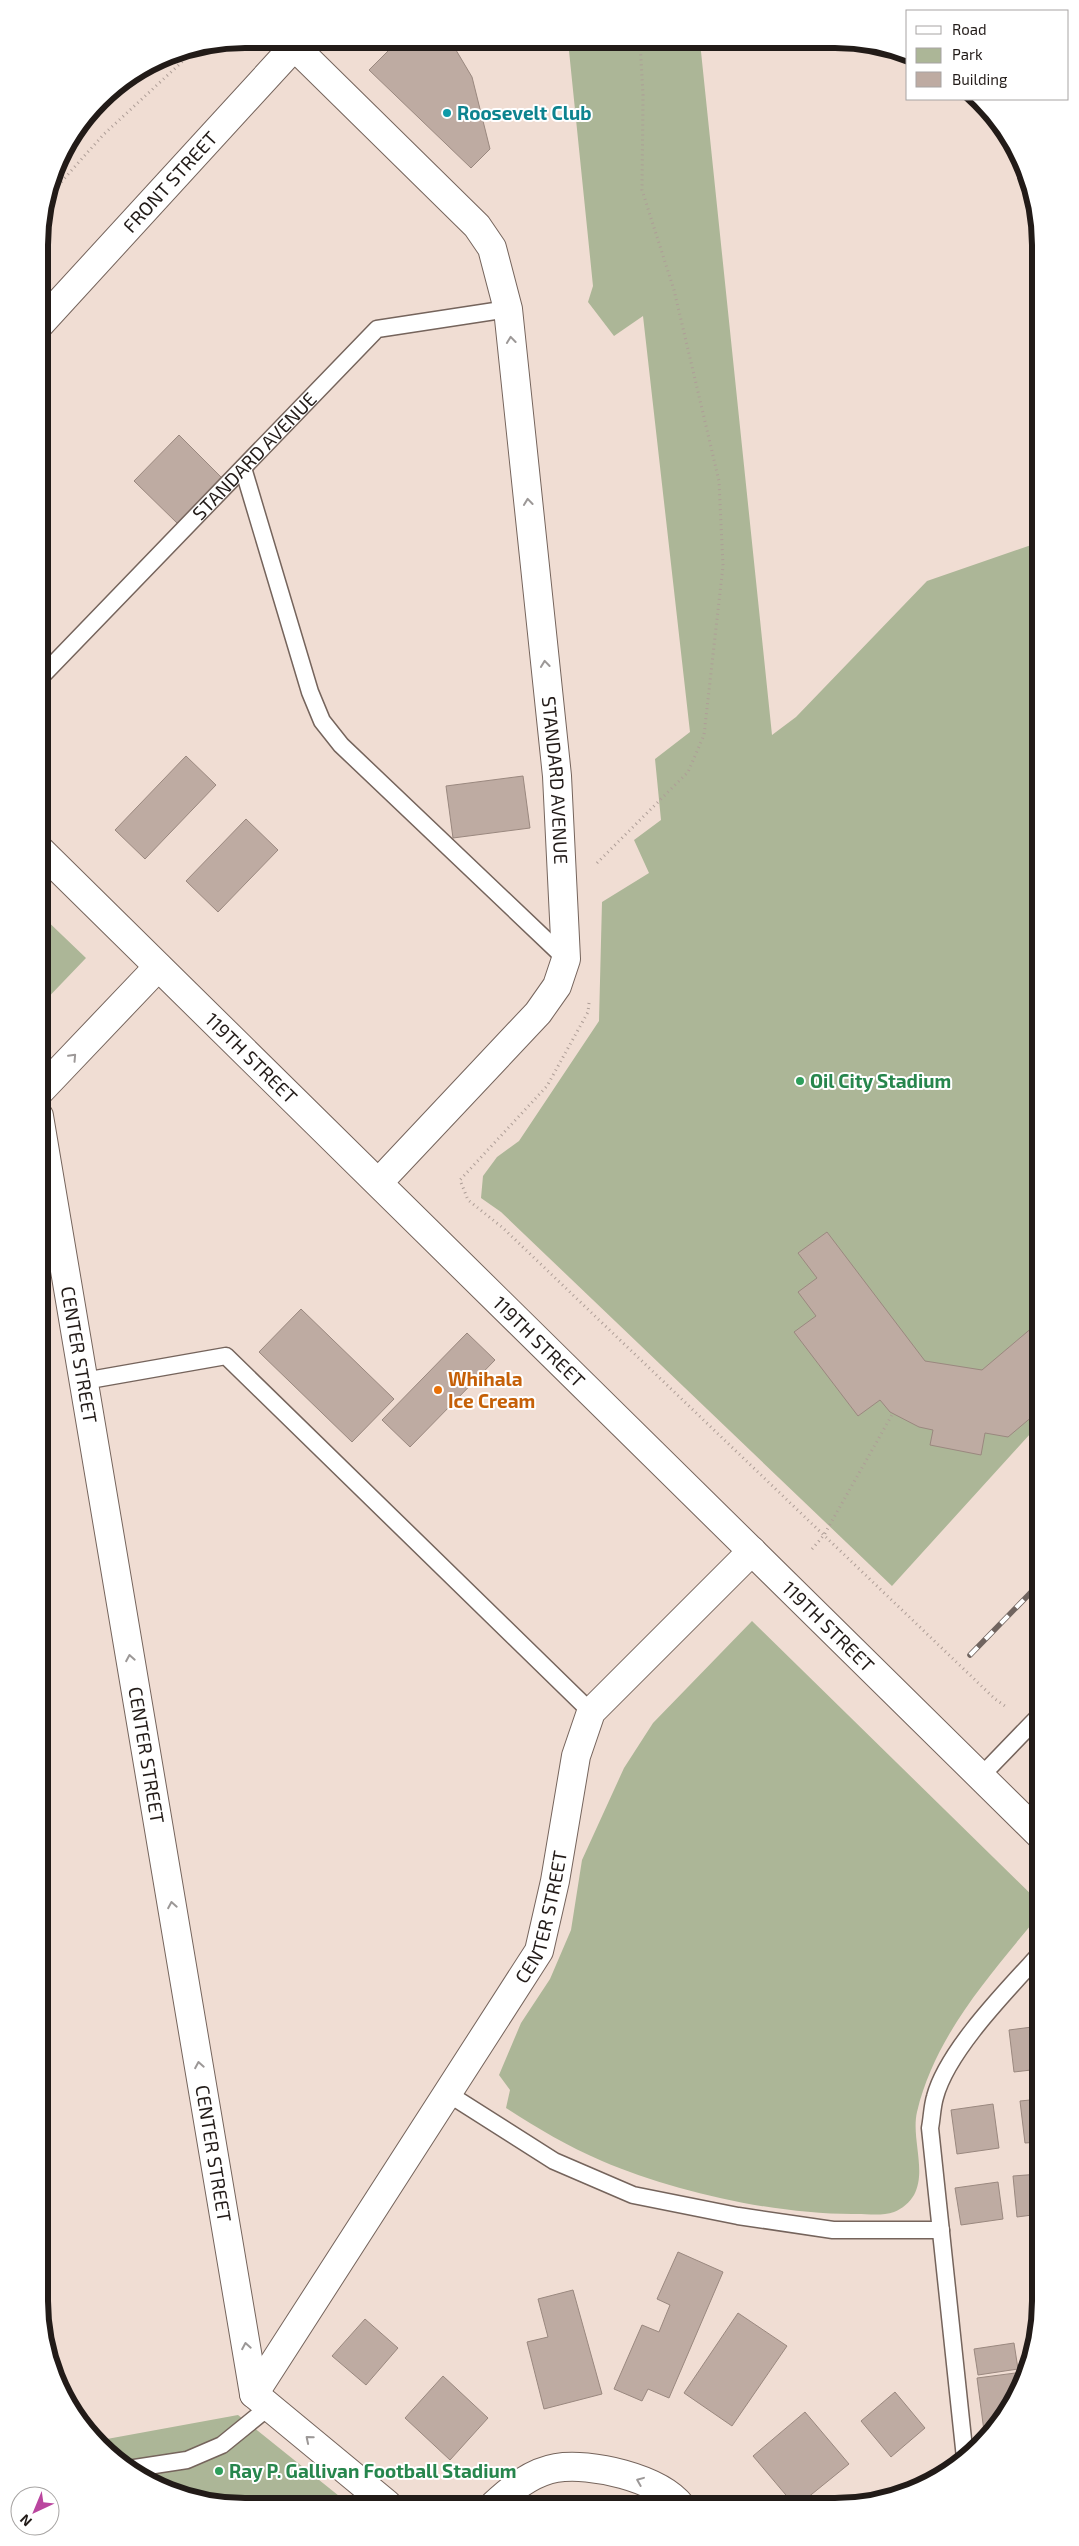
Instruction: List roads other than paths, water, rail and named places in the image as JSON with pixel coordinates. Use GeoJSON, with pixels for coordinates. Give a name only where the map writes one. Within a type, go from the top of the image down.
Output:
{"type":"FeatureCollection","features":[{"type":"Feature","properties":{"kind":"street","name":"FRONT STREET"},"geometry":{"type":"LineString","coordinates":[[48,315],[293,48]]}},
{"type":"Feature","properties":{"kind":"street","name":"STANDARD AVENUE"},"geometry":{"type":"LineString","coordinates":[[303,48],[477,226],[492,248],[508,309],[557,782],[566,959],[557,986],[538,1013],[379,1182]]}},
{"type":"Feature","properties":{"kind":"street","name":"119TH STREET"},"geometry":{"type":"LineString","coordinates":[[48,858],[1032,1827]]}},
{"type":"Feature","properties":{"kind":"street"},"geometry":{"type":"LineString","coordinates":[[48,1082],[158,966]]}},
{"type":"Feature","properties":{"kind":"street","name":"CENTER STREET"},"geometry":{"type":"LineString","coordinates":[[48,1169],[262,2400]]}},
{"type":"Feature","properties":{"kind":"street","name":"CENTER STREET"},"geometry":{"type":"LineString","coordinates":[[262,2400],[447,2093],[539,1951],[555,1881],[576,1756],[591,1712],[752,1551]]}},
{"type":"Feature","properties":{"kind":"street"},"geometry":{"type":"LineString","coordinates":[[262,2400],[380,2498]]}},
{"type":"Feature","properties":{"kind":"street"},"geometry":{"type":"LineString","coordinates":[[502,2498],[516,2485],[556,2468],[594,2468],[640,2480],[672,2498]]}},
{"type":"Feature","properties":{"kind":"lane","name":"STANDARD AVENUE"},"geometry":{"type":"LineString","coordinates":[[48,670],[377,329],[508,309]]}},
{"type":"Feature","properties":{"kind":"lane"},"geometry":{"type":"LineString","coordinates":[[243,468],[310,692],[322,720],[341,745],[566,959]]}},
{"type":"Feature","properties":{"kind":"lane"},"geometry":{"type":"LineString","coordinates":[[84,1381],[226,1356],[591,1712]]}},
{"type":"Feature","properties":{"kind":"lane"},"geometry":{"type":"LineString","coordinates":[[980,1776],[1032,1723]]}},
{"type":"Feature","properties":{"kind":"lane"},"geometry":{"type":"LineString","coordinates":[[964,2450],[930,2128],[935,2097],[948,2067],[992,2006],[1032,1963]]}},
{"type":"Feature","properties":{"kind":"lane"},"geometry":{"type":"LineString","coordinates":[[447,2093],[554,2161],[632,2195],[738,2216],[833,2230],[941,2230]]}},
{"type":"Feature","properties":{"kind":"lane"},"geometry":{"type":"LineString","coordinates":[[139,2467],[187,2460],[222,2445],[262,2400]]}},
{"type":"Feature","properties":{"kind":"railway"},"geometry":{"type":"LineString","coordinates":[[970,1655],[1032,1591]]}},
{"type":"Feature","properties":{"kind":"place","name":"Roosevelt Club"},"geometry":{"type":"Point","coordinates":[447,113]}},
{"type":"Feature","properties":{"kind":"place","name":"Oil City Stadium"},"geometry":{"type":"Point","coordinates":[800,1081]}},
{"type":"Feature","properties":{"kind":"place","name":"Whihala Ice Cream"},"geometry":{"type":"Point","coordinates":[438,1390]}},
{"type":"Feature","properties":{"kind":"place","name":"Ray P. Gallivan Football Stadium"},"geometry":{"type":"Point","coordinates":[219,2471]}}]}
